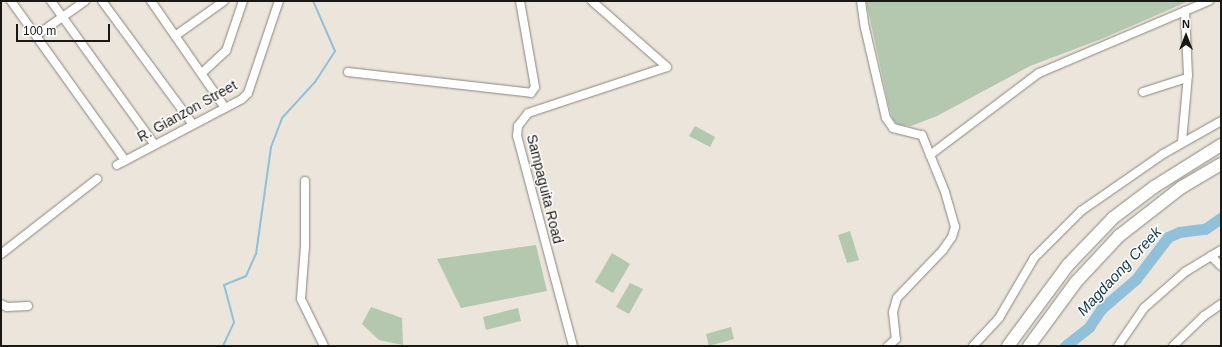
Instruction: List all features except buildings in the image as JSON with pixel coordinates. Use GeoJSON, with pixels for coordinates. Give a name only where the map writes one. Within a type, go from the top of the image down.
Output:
{"type":"FeatureCollection","features":[{"type":"Feature","properties":{"kind":"highway"},"geometry":{"type":"LineString","coordinates":[[1008,346],[1068,265],[1113,218],[1154,187],[1221,145]]}},
{"type":"Feature","properties":{"kind":"highway"},"geometry":{"type":"LineString","coordinates":[[1028,346],[1076,282],[1119,236],[1182,187],[1221,164]]}},
{"type":"Feature","properties":{"kind":"street"},"geometry":{"type":"LineString","coordinates":[[11,1],[37,35],[125,160]]}},
{"type":"Feature","properties":{"kind":"street"},"geometry":{"type":"LineString","coordinates":[[51,1],[154,144]]}},
{"type":"Feature","properties":{"kind":"street"},"geometry":{"type":"LineString","coordinates":[[37,35],[85,1]]}},
{"type":"Feature","properties":{"kind":"street"},"geometry":{"type":"LineString","coordinates":[[102,1],[192,123]]}},
{"type":"Feature","properties":{"kind":"street"},"geometry":{"type":"LineString","coordinates":[[175,36],[224,1]]}},
{"type":"Feature","properties":{"kind":"street"},"geometry":{"type":"LineString","coordinates":[[202,73],[226,51],[243,1]]}},
{"type":"Feature","properties":{"kind":"street","name":"R. Gianzon Street"},"geometry":{"type":"LineString","coordinates":[[117,165],[192,123],[242,99],[251,89],[280,1]]}},
{"type":"Feature","properties":{"kind":"street"},"geometry":{"type":"LineString","coordinates":[[348,72],[531,94],[535,87],[520,1]]}},
{"type":"Feature","properties":{"kind":"street","name":"Sampaguita Road"},"geometry":{"type":"LineString","coordinates":[[573,346],[517,136],[518,126],[528,113],[667,67],[592,1]]}},
{"type":"Feature","properties":{"kind":"street"},"geometry":{"type":"LineString","coordinates":[[861,1],[865,28],[886,118],[892,128],[917,132],[922,135],[952,213],[954,231],[943,250],[897,298],[893,312],[896,339],[888,346]]}},
{"type":"Feature","properties":{"kind":"street"},"geometry":{"type":"LineString","coordinates":[[930,155],[1039,73],[1209,1]]}},
{"type":"Feature","properties":{"kind":"street"},"geometry":{"type":"LineString","coordinates":[[154,2],[175,36],[225,108]]}},
{"type":"Feature","properties":{"kind":"street"},"geometry":{"type":"LineString","coordinates":[[1182,142],[1187,78],[1185,11]]}},
{"type":"Feature","properties":{"kind":"street"},"geometry":{"type":"LineString","coordinates":[[1143,92],[1187,78]]}},
{"type":"Feature","properties":{"kind":"street"},"geometry":{"type":"LineString","coordinates":[[973,346],[999,318],[1034,258],[1048,242],[1081,211],[1182,142],[1221,121]]}},
{"type":"Feature","properties":{"kind":"street"},"geometry":{"type":"LineString","coordinates":[[1,254],[97,179]]}},
{"type":"Feature","properties":{"kind":"street"},"geometry":{"type":"LineString","coordinates":[[305,181],[305,246],[301,299],[324,346]]}},
{"type":"Feature","properties":{"kind":"street"},"geometry":{"type":"LineString","coordinates":[[1118,346],[1144,308],[1181,276],[1221,250]]}},
{"type":"Feature","properties":{"kind":"street"},"geometry":{"type":"LineString","coordinates":[[1211,256],[1221,266]]}},
{"type":"Feature","properties":{"kind":"street"},"geometry":{"type":"LineString","coordinates":[[1,304],[7,307],[28,306]]}},
{"type":"Feature","properties":{"kind":"street"},"geometry":{"type":"LineString","coordinates":[[1174,346],[1204,316],[1221,304]]}},
{"type":"Feature","properties":{"kind":"green space"},"geometry":{"type":"Polygon","coordinates":[[[866,1],[1189,1],[1104,38],[1030,66],[937,116],[911,126],[899,125],[893,120],[866,1]]]}},
{"type":"Feature","properties":{"kind":"green space"},"geometry":{"type":"Polygon","coordinates":[[[695,126],[715,137],[710,147],[689,136],[695,126]]]}},
{"type":"Feature","properties":{"kind":"green space"},"geometry":{"type":"Polygon","coordinates":[[[850,231],[859,260],[847,263],[838,235],[850,231]]]}},
{"type":"Feature","properties":{"kind":"green space"},"geometry":{"type":"Polygon","coordinates":[[[536,245],[547,291],[461,308],[437,259],[536,245]]]}},
{"type":"Feature","properties":{"kind":"green space"},"geometry":{"type":"Polygon","coordinates":[[[612,253],[630,264],[613,293],[595,282],[612,253]]]}},
{"type":"Feature","properties":{"kind":"green space"},"geometry":{"type":"Polygon","coordinates":[[[630,283],[643,289],[629,314],[616,307],[630,283]]]}},
{"type":"Feature","properties":{"kind":"green space"},"geometry":{"type":"Polygon","coordinates":[[[371,307],[402,318],[403,345],[379,340],[362,324],[371,307]]]}},
{"type":"Feature","properties":{"kind":"green space"},"geometry":{"type":"Polygon","coordinates":[[[518,308],[521,321],[486,330],[483,317],[518,308]]]}},
{"type":"Feature","properties":{"kind":"green space"},"geometry":{"type":"Polygon","coordinates":[[[731,327],[734,339],[709,346],[706,334],[731,327]]]}},
{"type":"Feature","properties":{"kind":"waterway"},"geometry":{"type":"LineString","coordinates":[[223,346],[234,322],[224,285],[246,276],[256,254],[271,147],[282,118],[315,82],[335,51],[313,1]]}},
{"type":"Feature","properties":{"kind":"waterway","name":"Magdaong Creek"},"geometry":{"type":"LineString","coordinates":[[1065,346],[1089,327],[1101,309],[1136,279],[1168,237],[1179,232],[1205,229],[1221,218]]}}]}
